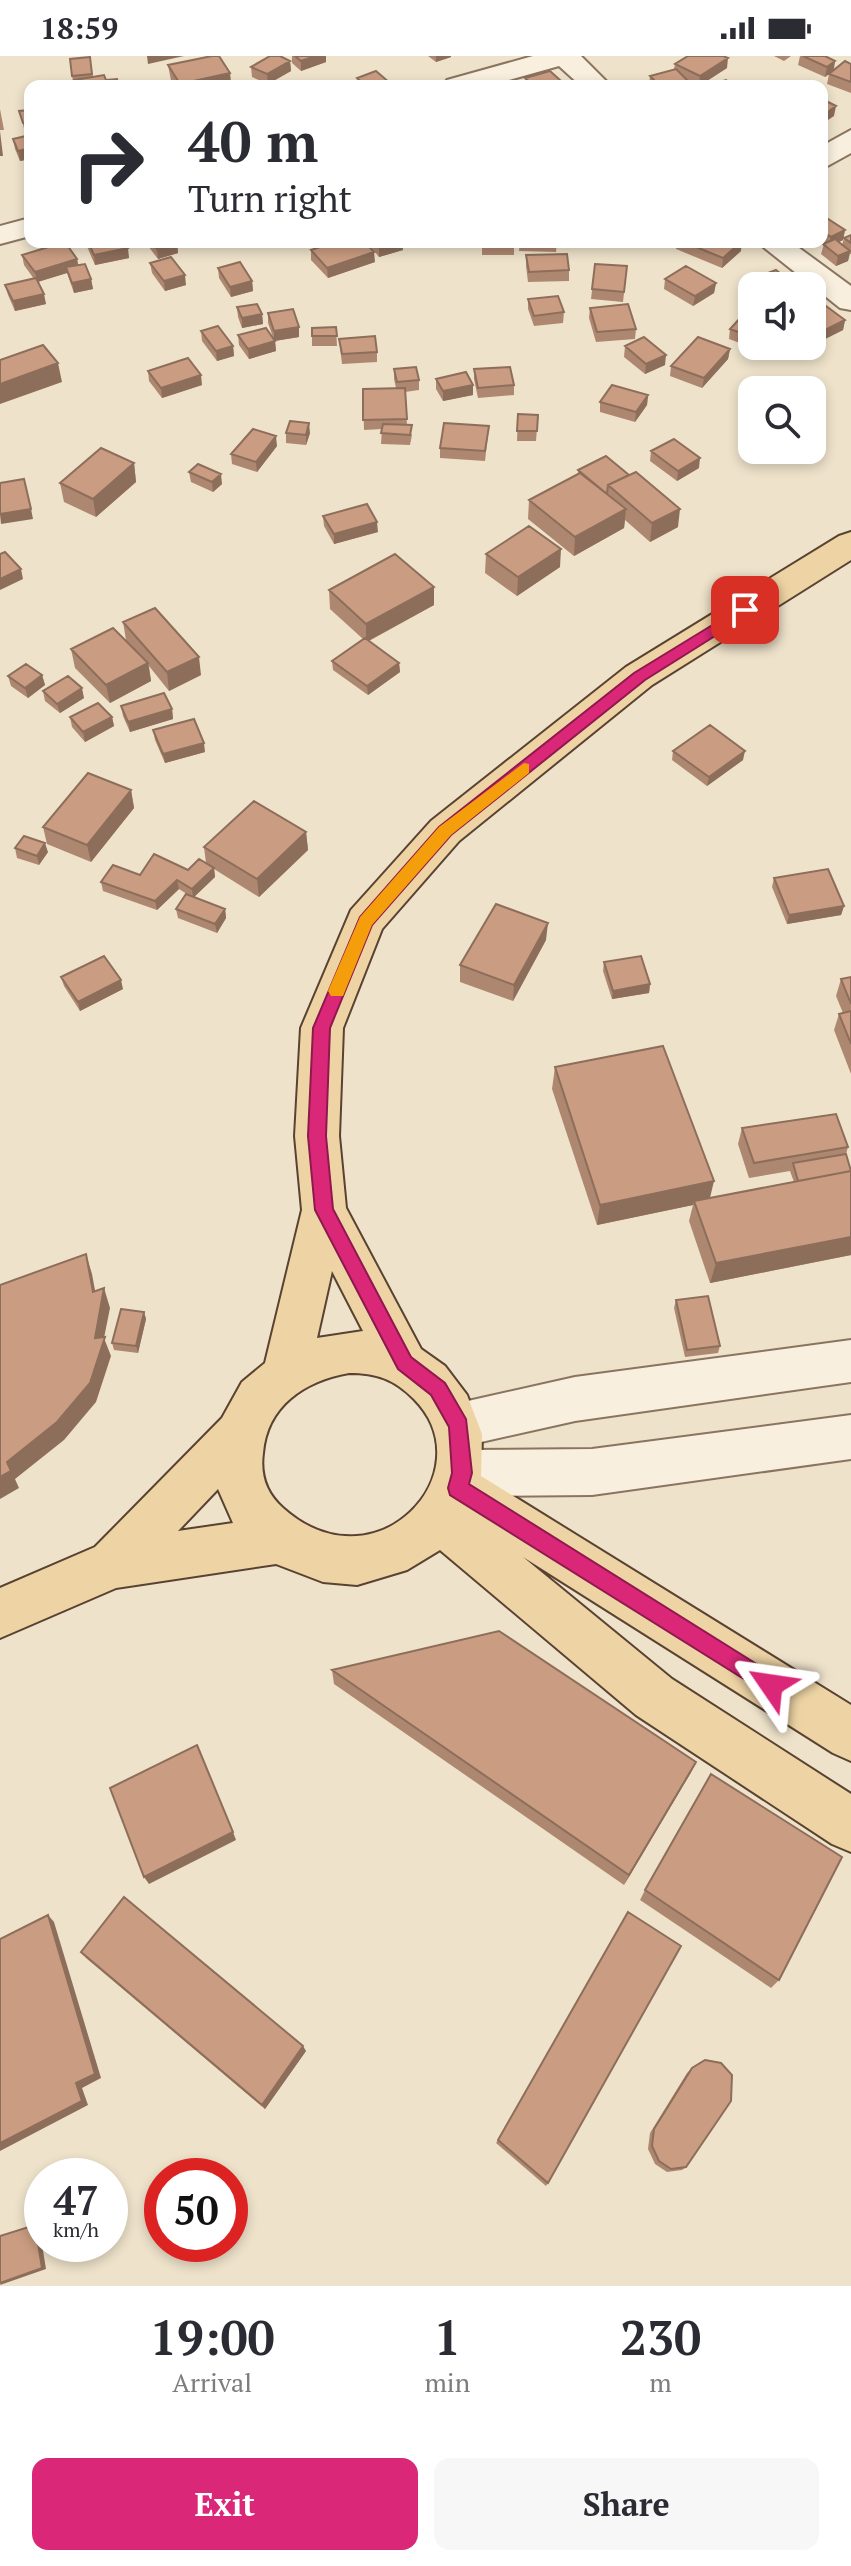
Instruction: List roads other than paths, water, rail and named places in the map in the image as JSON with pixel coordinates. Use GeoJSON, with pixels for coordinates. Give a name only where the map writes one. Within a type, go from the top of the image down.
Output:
{"type":"FeatureCollection","features":[{"type":"Feature","properties":{"kind":"main road"},"geometry":{"type":"LineString","coordinates":[[286,1371],[324,1210],[317,1136],[322,1028],[365,921],[445,831],[639,676],[851,544]]}},
{"type":"Feature","properties":{"kind":"main road"},"geometry":{"type":"LineString","coordinates":[[324,1210],[404,1363]]}},
{"type":"Feature","properties":{"kind":"main road"},"geometry":{"type":"LineString","coordinates":[[113,1564],[241,1433],[257,1399],[286,1371],[323,1355],[363,1352],[404,1363],[438,1389],[459,1425],[453,1494],[406,1548],[362,1562],[317,1560],[278,1540],[250,1508],[238,1472],[241,1433]]}},
{"type":"Feature","properties":{"kind":"main road"},"geometry":{"type":"LineString","coordinates":[[453,1494],[851,1735]]}},
{"type":"Feature","properties":{"kind":"main road"},"geometry":{"type":"LineString","coordinates":[[453,1494],[654,1697],[851,1825]]}},
{"type":"Feature","properties":{"kind":"main road"},"geometry":{"type":"LineString","coordinates":[[0,1613],[113,1564],[278,1540]]}},
{"type":"Feature","properties":{"kind":"street"},"geometry":{"type":"LineString","coordinates":[[479,80],[565,56],[591,80]]}},
{"type":"Feature","properties":{"kind":"street"},"geometry":{"type":"LineString","coordinates":[[828,156],[851,139]]}},
{"type":"Feature","properties":{"kind":"street"},"geometry":{"type":"LineString","coordinates":[[0,235],[24,229]]}},
{"type":"Feature","properties":{"kind":"street"},"geometry":{"type":"LineString","coordinates":[[780,248],[851,301]]}},
{"type":"Feature","properties":{"kind":"street"},"geometry":{"type":"LineString","coordinates":[[459,1425],[575,1399],[851,1361]]}},
{"type":"Feature","properties":{"kind":"street"},"geometry":{"type":"LineString","coordinates":[[453,1494],[851,1437]]}}]}
